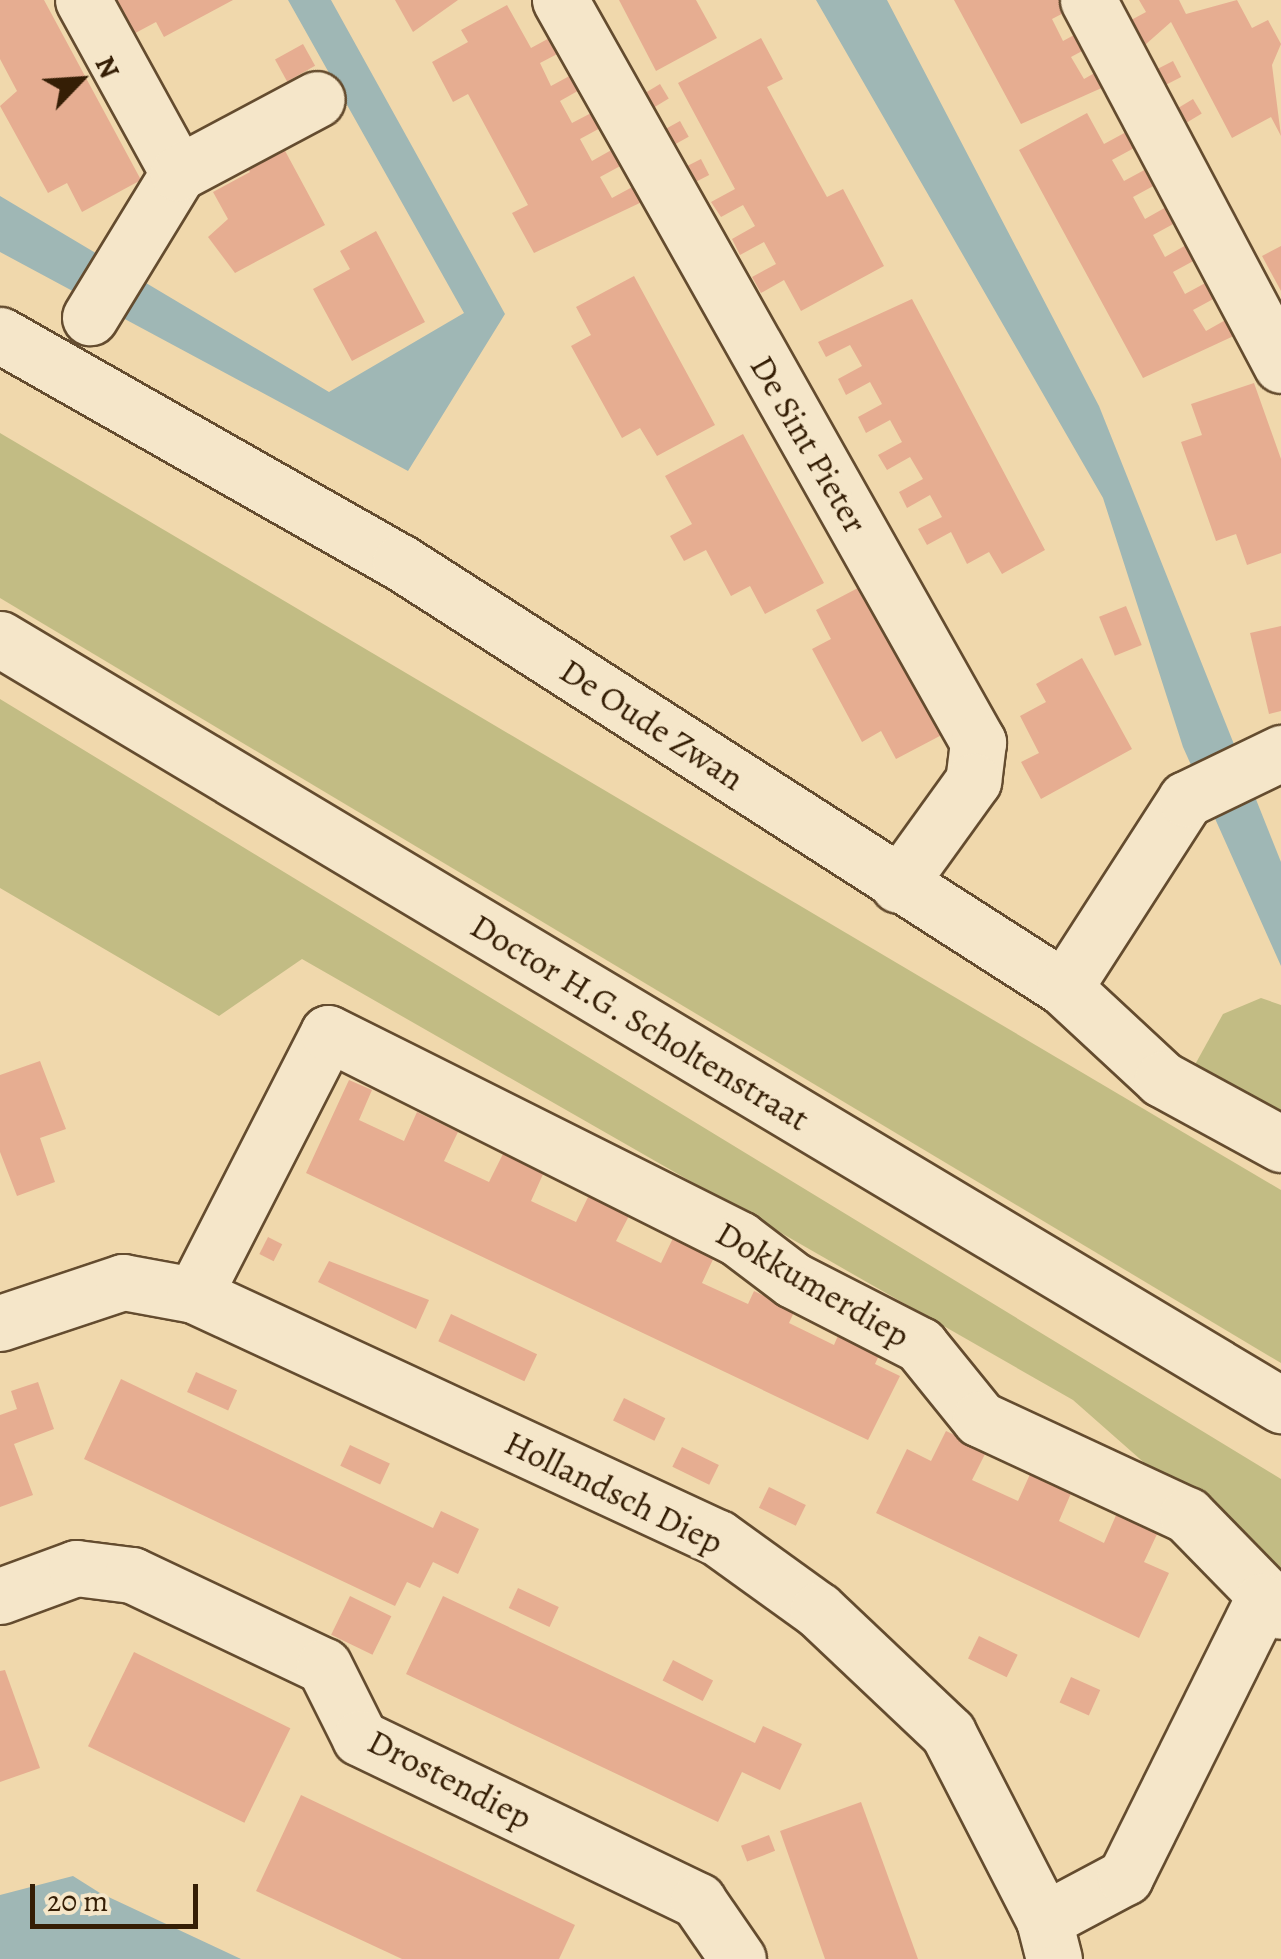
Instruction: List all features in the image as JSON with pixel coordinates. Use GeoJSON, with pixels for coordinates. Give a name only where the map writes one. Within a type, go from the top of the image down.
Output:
{"type":"FeatureCollection","features":[{"type":"Feature","properties":{"kind":"street"},"geometry":{"type":"LineString","coordinates":[[83,0],[178,172]]}},
{"type":"Feature","properties":{"kind":"street","name":"De Sint Pieter"},"geometry":{"type":"LineString","coordinates":[[560,0],[978,742],[973,781],[898,885]]}},
{"type":"Feature","properties":{"kind":"street"},"geometry":{"type":"LineString","coordinates":[[1088,0],[1281,365]]}},
{"type":"Feature","properties":{"kind":"street"},"geometry":{"type":"LineString","coordinates":[[90,317],[178,172],[317,99]]}},
{"type":"Feature","properties":{"kind":"street","name":"De Oude Zwan"},"geometry":{"type":"LineString","coordinates":[[0,334],[400,562],[1064,988],[1162,1079],[1281,1144]]}},
{"type":"Feature","properties":{"kind":"street","name":"Doctor H.G. Scholtenstraat"},"geometry":{"type":"LineString","coordinates":[[0,639],[1281,1405]]}},
{"type":"Feature","properties":{"kind":"street"},"geometry":{"type":"LineString","coordinates":[[1064,988],[1186,799],[1268,756]]}},
{"type":"Feature","properties":{"kind":"street","name":"Dokkumerdiep"},"geometry":{"type":"LineString","coordinates":[[194,1295],[328,1034],[740,1239],[793,1280],[920,1345],[980,1420],[1187,1515],[1272,1606],[1125,1877],[1049,1939]]}},
{"type":"Feature","properties":{"kind":"street","name":"Hollandsch Diep"},"geometry":{"type":"LineString","coordinates":[[0,1323],[123,1282],[194,1295],[718,1538],[818,1610],[948,1733],[1049,1939]]}},
{"type":"Feature","properties":{"kind":"street","name":"Drostendiep"},"geometry":{"type":"LineString","coordinates":[[0,1596],[76,1568],[132,1575],[324,1666],[360,1738],[698,1901],[738,1959]]}},
{"type":"Feature","properties":{"kind":"shaded area"},"geometry":{"type":"Polygon","coordinates":[[[0,433],[1281,1190],[1281,1363],[0,598],[0,433]]]}},
{"type":"Feature","properties":{"kind":"shaded area"},"geometry":{"type":"Polygon","coordinates":[[[0,699],[1281,1479],[1281,1568],[1216,1526],[1073,1400],[302,959],[219,1016],[0,888],[0,699]]]}},
{"type":"Feature","properties":{"kind":"shaded area"},"geometry":{"type":"Polygon","coordinates":[[[1261,998],[1281,1005],[1281,1120],[1192,1070],[1223,1014],[1261,998]]]}},
{"type":"Feature","properties":{"kind":"water"},"geometry":{"type":"Polygon","coordinates":[[[288,0],[331,0],[505,314],[408,471],[0,252],[0,196],[329,392],[464,313],[288,0]]]}},
{"type":"Feature","properties":{"kind":"water"},"geometry":{"type":"Polygon","coordinates":[[[816,0],[887,0],[1099,406],[1281,862],[1281,966],[1183,747],[1103,498],[816,0]]]}},
{"type":"Feature","properties":{"kind":"water"},"geometry":{"type":"Polygon","coordinates":[[[73,1876],[100,1893],[241,1959],[0,1959],[0,1895],[73,1876]]]}},
{"type":"Feature","properties":{"kind":"building"},"geometry":{"type":"Polygon","coordinates":[[[0,0],[44,0],[141,180],[82,212],[67,183],[48,193],[0,106],[17,91],[0,59],[0,0]]]}},
{"type":"Feature","properties":{"kind":"building"},"geometry":{"type":"Polygon","coordinates":[[[106,0],[233,0],[164,37],[156,22],[126,38],[106,0]]]}},
{"type":"Feature","properties":{"kind":"building"},"geometry":{"type":"Polygon","coordinates":[[[395,0],[458,0],[413,32],[395,0]]]}},
{"type":"Feature","properties":{"kind":"building"},"geometry":{"type":"Polygon","coordinates":[[[619,0],[696,0],[717,38],[656,71],[619,0]]]}},
{"type":"Feature","properties":{"kind":"building"},"geometry":{"type":"Polygon","coordinates":[[[954,0],[1071,0],[1075,7],[1052,19],[1063,41],[1087,28],[1095,44],[1071,57],[1084,79],[1107,66],[1115,82],[1021,124],[954,0]]]}},
{"type":"Feature","properties":{"kind":"building"},"geometry":{"type":"Polygon","coordinates":[[[1139,0],[1179,0],[1186,14],[1237,0],[1252,28],[1268,20],[1281,44],[1272,65],[1281,136],[1271,117],[1232,138],[1171,22],[1137,52],[1122,25],[1146,12],[1139,0]]]}},
{"type":"Feature","properties":{"kind":"building"},"geometry":{"type":"Polygon","coordinates":[[[507,5],[531,48],[555,35],[563,51],[540,63],[551,86],[575,73],[583,88],[560,101],[572,123],[595,111],[604,126],[580,139],[592,161],[615,148],[624,164],[600,177],[612,198],[636,185],[644,201],[534,253],[512,213],[528,205],[468,94],[453,102],[432,62],[468,42],[461,30],[507,5]]]}},
{"type":"Feature","properties":{"kind":"building"},"geometry":{"type":"Polygon","coordinates":[[[761,38],[783,79],[767,87],[827,197],[843,189],[884,266],[801,311],[784,280],[761,293],[752,277],[776,264],[764,242],[740,255],[732,239],[755,226],[743,205],[721,217],[711,202],[735,189],[678,83],[761,38]]]}},
{"type":"Feature","properties":{"kind":"building"},"geometry":{"type":"Polygon","coordinates":[[[303,44],[315,66],[287,81],[275,60],[303,44]]]}},
{"type":"Feature","properties":{"kind":"building"},"geometry":{"type":"Polygon","coordinates":[[[1173,61],[1181,77],[1156,90],[1148,74],[1173,61]]]}},
{"type":"Feature","properties":{"kind":"building"},"geometry":{"type":"Polygon","coordinates":[[[660,84],[669,99],[646,112],[637,98],[660,84]]]}},
{"type":"Feature","properties":{"kind":"building"},"geometry":{"type":"Polygon","coordinates":[[[1193,99],[1202,114],[1178,128],[1169,113],[1193,99]]]}},
{"type":"Feature","properties":{"kind":"building"},"geometry":{"type":"Polygon","coordinates":[[[1087,113],[1104,144],[1128,131],[1136,147],[1112,160],[1124,181],[1148,168],[1157,184],[1133,197],[1145,219],[1168,206],[1177,222],[1153,235],[1165,257],[1188,244],[1197,259],[1173,272],[1185,294],[1209,281],[1217,297],[1193,310],[1206,331],[1229,318],[1238,334],[1143,378],[1019,150],[1087,113]]]}},
{"type":"Feature","properties":{"kind":"building"},"geometry":{"type":"Polygon","coordinates":[[[680,121],[689,137],[664,150],[656,135],[680,121]]]}},
{"type":"Feature","properties":{"kind":"building"},"geometry":{"type":"Polygon","coordinates":[[[276,134],[325,225],[235,273],[208,237],[228,219],[213,192],[250,172],[240,154],[276,134]]]}},
{"type":"Feature","properties":{"kind":"building"},"geometry":{"type":"Polygon","coordinates":[[[701,159],[709,175],[685,187],[677,171],[701,159]]]}},
{"type":"Feature","properties":{"kind":"building"},"geometry":{"type":"Polygon","coordinates":[[[376,231],[425,322],[352,361],[313,289],[350,269],[340,251],[376,231]]]}},
{"type":"Feature","properties":{"kind":"building"},"geometry":{"type":"Polygon","coordinates":[[[1281,246],[1281,291],[1262,256],[1281,246]]]}},
{"type":"Feature","properties":{"kind":"building"},"geometry":{"type":"Polygon","coordinates":[[[634,276],[715,425],[657,456],[640,428],[622,438],[571,346],[591,335],[576,307],[634,276]]]}},
{"type":"Feature","properties":{"kind":"building"},"geometry":{"type":"Polygon","coordinates":[[[912,299],[1045,550],[1002,574],[989,552],[967,564],[951,532],[927,545],[918,529],[942,517],[930,495],[907,508],[899,492],[923,479],[910,457],[887,470],[878,455],[902,442],[890,420],[866,433],[858,417],[882,404],[870,382],[846,395],[838,379],[862,366],[850,345],[826,357],[818,342],[912,299]]]}},
{"type":"Feature","properties":{"kind":"building"},"geometry":{"type":"Polygon","coordinates":[[[1254,383],[1281,459],[1281,553],[1247,565],[1236,534],[1216,541],[1181,442],[1202,435],[1191,404],[1254,383]]]}},
{"type":"Feature","properties":{"kind":"building"},"geometry":{"type":"Polygon","coordinates":[[[743,434],[824,583],[765,614],[750,586],[731,596],[706,550],[684,561],[670,536],[692,524],[665,476],[743,434]]]}},
{"type":"Feature","properties":{"kind":"building"},"geometry":{"type":"Polygon","coordinates":[[[875,579],[955,728],[896,759],[881,731],[862,742],[812,649],[831,639],[816,610],[875,579]]]}},
{"type":"Feature","properties":{"kind":"building"},"geometry":{"type":"Polygon","coordinates":[[[1126,606],[1142,645],[1115,656],[1099,617],[1126,606]]]}},
{"type":"Feature","properties":{"kind":"building"},"geometry":{"type":"Polygon","coordinates":[[[1281,626],[1281,711],[1269,714],[1250,633],[1281,626]]]}},
{"type":"Feature","properties":{"kind":"building"},"geometry":{"type":"Polygon","coordinates":[[[1082,658],[1132,749],[1041,799],[1021,762],[1039,753],[1020,716],[1046,702],[1036,684],[1082,658]]]}},
{"type":"Feature","properties":{"kind":"building"},"geometry":{"type":"Polygon","coordinates":[[[40,1061],[66,1129],[40,1138],[55,1182],[17,1196],[0,1152],[0,1075],[40,1061]]]}},
{"type":"Feature","properties":{"kind":"building"},"geometry":{"type":"Polygon","coordinates":[[[349,1080],[372,1090],[359,1120],[404,1141],[417,1112],[458,1132],[444,1161],[489,1182],[504,1152],[544,1172],[531,1201],[576,1222],[590,1193],[631,1212],[616,1241],[661,1263],[675,1234],[716,1253],[702,1283],[748,1304],[754,1291],[795,1310],[789,1323],[834,1345],[840,1331],[881,1351],[875,1364],[900,1376],[868,1440],[306,1173],[349,1080]]]}},
{"type":"Feature","properties":{"kind":"building"},"geometry":{"type":"Polygon","coordinates":[[[268,1237],[282,1244],[274,1261],[259,1254],[268,1237]]]}},
{"type":"Feature","properties":{"kind":"building"},"geometry":{"type":"Polygon","coordinates":[[[329,1261],[429,1300],[416,1329],[318,1282],[329,1261]]]}},
{"type":"Feature","properties":{"kind":"building"},"geometry":{"type":"Polygon","coordinates":[[[451,1314],[537,1354],[524,1381],[438,1341],[451,1314]]]}},
{"type":"Feature","properties":{"kind":"building"},"geometry":{"type":"Polygon","coordinates":[[[196,1372],[237,1390],[228,1410],[187,1392],[196,1372]]]}},
{"type":"Feature","properties":{"kind":"building"},"geometry":{"type":"Polygon","coordinates":[[[121,1379],[433,1528],[441,1511],[479,1529],[458,1574],[433,1562],[420,1588],[407,1582],[395,1606],[84,1459],[121,1379]]]}},
{"type":"Feature","properties":{"kind":"building"},"geometry":{"type":"Polygon","coordinates":[[[38,1382],[54,1429],[14,1444],[33,1495],[0,1507],[0,1415],[17,1409],[11,1391],[38,1382]]]}},
{"type":"Feature","properties":{"kind":"building"},"geometry":{"type":"Polygon","coordinates":[[[624,1398],[665,1418],[654,1441],[613,1420],[624,1398]]]}},
{"type":"Feature","properties":{"kind":"building"},"geometry":{"type":"Polygon","coordinates":[[[946,1431],[987,1450],[972,1480],[1018,1501],[1031,1472],[1072,1491],[1059,1521],[1104,1543],[1117,1513],[1158,1532],[1144,1562],[1169,1573],[1139,1638],[876,1513],[907,1449],[931,1461],[946,1431]]]}},
{"type":"Feature","properties":{"kind":"building"},"geometry":{"type":"Polygon","coordinates":[[[350,1445],[390,1464],[380,1484],[340,1466],[350,1445]]]}},
{"type":"Feature","properties":{"kind":"building"},"geometry":{"type":"Polygon","coordinates":[[[682,1447],[719,1465],[709,1485],[672,1467],[682,1447]]]}},
{"type":"Feature","properties":{"kind":"building"},"geometry":{"type":"Polygon","coordinates":[[[769,1487],[806,1505],[796,1526],[759,1508],[769,1487]]]}},
{"type":"Feature","properties":{"kind":"building"},"geometry":{"type":"Polygon","coordinates":[[[518,1588],[559,1607],[549,1627],[509,1608],[518,1588]]]}},
{"type":"Feature","properties":{"kind":"building"},"geometry":{"type":"Polygon","coordinates":[[[350,1596],[391,1616],[372,1655],[331,1635],[350,1596]]]}},
{"type":"Feature","properties":{"kind":"building"},"geometry":{"type":"Polygon","coordinates":[[[443,1596],[755,1743],[763,1726],[802,1744],[780,1790],[742,1772],[718,1822],[406,1674],[443,1596]]]}},
{"type":"Feature","properties":{"kind":"building"},"geometry":{"type":"Polygon","coordinates":[[[979,1636],[1018,1655],[1007,1677],[968,1658],[979,1636]]]}},
{"type":"Feature","properties":{"kind":"building"},"geometry":{"type":"Polygon","coordinates":[[[134,1652],[290,1728],[244,1823],[88,1746],[134,1652]]]}},
{"type":"Feature","properties":{"kind":"building"},"geometry":{"type":"Polygon","coordinates":[[[673,1660],[713,1680],[703,1701],[663,1680],[673,1660]]]}},
{"type":"Feature","properties":{"kind":"building"},"geometry":{"type":"Polygon","coordinates":[[[5,1670],[40,1768],[0,1782],[0,1671],[5,1670]]]}},
{"type":"Feature","properties":{"kind":"building"},"geometry":{"type":"Polygon","coordinates":[[[1071,1677],[1100,1690],[1089,1716],[1060,1703],[1071,1677]]]}},
{"type":"Feature","properties":{"kind":"building"},"geometry":{"type":"Polygon","coordinates":[[[301,1795],[575,1925],[559,1959],[402,1959],[256,1891],[301,1795]]]}},
{"type":"Feature","properties":{"kind":"building"},"geometry":{"type":"Polygon","coordinates":[[[861,1802],[918,1959],[825,1959],[780,1831],[861,1802]]]}},
{"type":"Feature","properties":{"kind":"building"},"geometry":{"type":"Polygon","coordinates":[[[769,1835],[775,1851],[747,1862],[741,1846],[769,1835]]]}}]}
